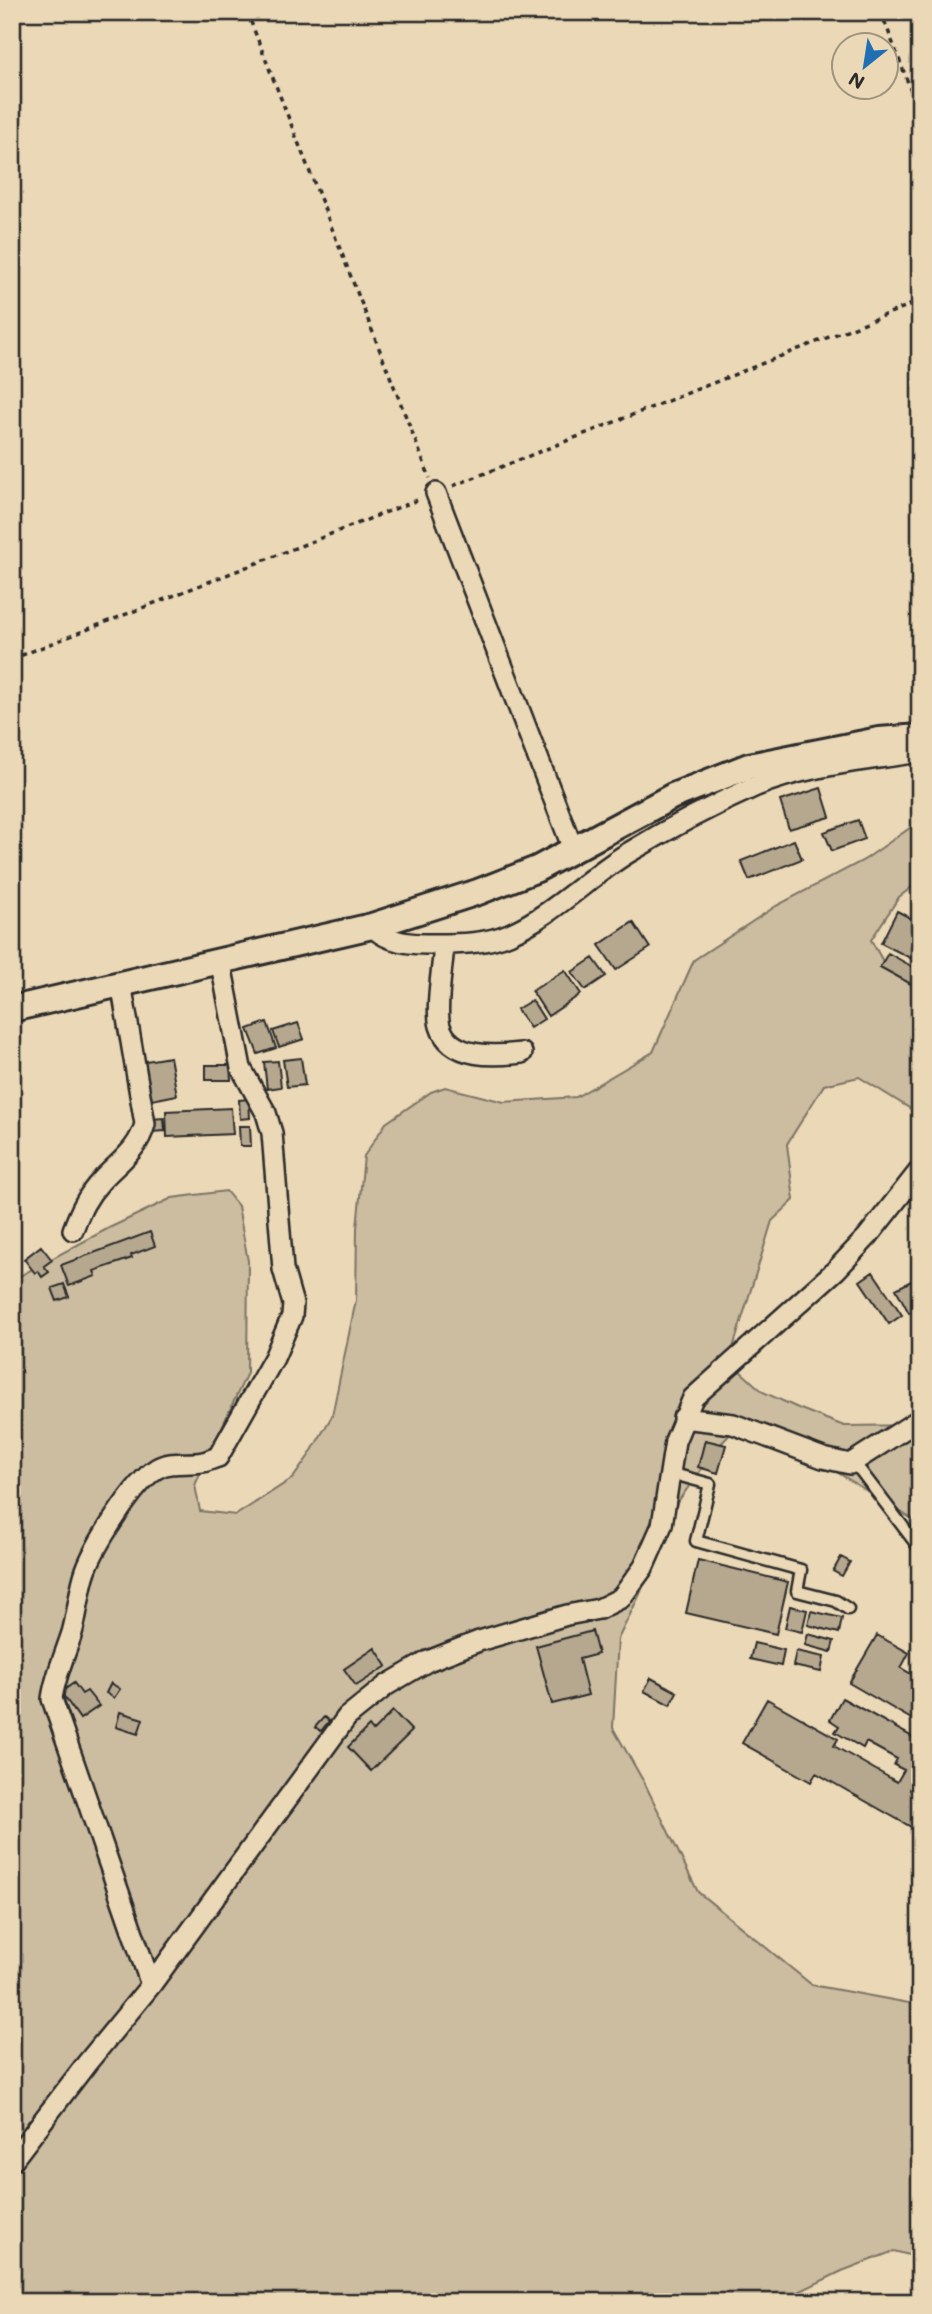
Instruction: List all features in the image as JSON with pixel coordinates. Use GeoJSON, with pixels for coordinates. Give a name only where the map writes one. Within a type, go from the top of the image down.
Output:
{"type":"FeatureCollection","features":[{"type":"Feature","properties":{"kind":"street"},"geometry":{"type":"LineString","coordinates":[[436,493],[573,849]]}},
{"type":"Feature","properties":{"kind":"street"},"geometry":{"type":"LineString","coordinates":[[12,1009],[372,926],[478,892],[537,869],[673,796],[749,766],[879,740],[920,737]]}},
{"type":"Feature","properties":{"kind":"street"},"geometry":{"type":"LineString","coordinates":[[372,926],[384,936],[399,941],[444,944],[467,943],[508,934],[545,914],[628,853],[698,815],[785,774],[920,752]]}},
{"type":"Feature","properties":{"kind":"street"},"geometry":{"type":"LineString","coordinates":[[444,944],[439,1016],[443,1033],[458,1046],[474,1053],[494,1056],[523,1053]]}},
{"type":"Feature","properties":{"kind":"street"},"geometry":{"type":"LineString","coordinates":[[151,1985],[52,1699],[55,1676],[73,1630],[86,1570],[113,1521],[154,1471],[171,1464],[204,1462],[218,1457],[274,1359],[292,1317],[293,1304],[283,1269],[272,1133],[266,1114],[242,1068],[220,959]]}},
{"type":"Feature","properties":{"kind":"street"},"geometry":{"type":"LineString","coordinates":[[73,1230],[83,1203],[135,1148],[145,1124],[121,983]]}},
{"type":"Feature","properties":{"kind":"street"},"geometry":{"type":"LineString","coordinates":[[12,2161],[151,1985],[347,1717],[363,1703],[428,1661],[479,1641],[568,1615],[599,1609],[621,1598],[643,1568],[662,1525],[676,1441],[693,1398],[852,1253],[920,1170]]}},
{"type":"Feature","properties":{"kind":"street"},"geometry":{"type":"LineString","coordinates":[[683,1418],[733,1424],[823,1458],[850,1464],[920,1419]]}},
{"type":"Feature","properties":{"kind":"lane"},"geometry":{"type":"LineString","coordinates":[[850,1464],[860,1470],[920,1549]]}},
{"type":"Feature","properties":{"kind":"lane"},"geometry":{"type":"LineString","coordinates":[[670,1473],[710,1484],[696,1541],[801,1570],[797,1591],[836,1601],[848,1609]]}},
{"type":"Feature","properties":{"kind":"path"},"geometry":{"type":"LineString","coordinates":[[12,17],[25,12]]}},
{"type":"Feature","properties":{"kind":"path"},"geometry":{"type":"LineString","coordinates":[[247,12],[436,493]]}},
{"type":"Feature","properties":{"kind":"path"},"geometry":{"type":"LineString","coordinates":[[881,12],[920,114]]}},
{"type":"Feature","properties":{"kind":"path"},"geometry":{"type":"LineString","coordinates":[[12,659],[920,301]]}},
{"type":"Feature","properties":{"kind":"shaded area"},"geometry":{"type":"Polygon","coordinates":[[[920,821],[920,881],[899,897],[871,940],[889,972],[920,973],[920,1112],[919,1114],[859,1077],[824,1085],[787,1144],[794,1200],[772,1221],[729,1361],[763,1392],[844,1426],[920,1425],[920,1530],[912,1519],[798,1448],[737,1427],[716,1449],[677,1503],[640,1594],[618,1639],[613,1728],[645,1784],[698,1892],[812,1985],[920,2005],[920,2258],[894,2251],[842,2271],[778,2302],[12,2302],[12,1280],[172,1198],[226,1191],[238,1206],[248,1261],[247,1373],[195,1485],[200,1511],[236,1515],[293,1478],[332,1416],[356,1300],[357,1228],[364,1156],[386,1123],[431,1092],[445,1087],[504,1102],[576,1097],[653,1052],[694,960],[776,906],[864,860],[920,821]]]}},
{"type":"Feature","properties":{"kind":"building"},"geometry":{"type":"Polygon","coordinates":[[[821,788],[830,817],[789,829],[780,801],[821,788]]]}},
{"type":"Feature","properties":{"kind":"building"},"geometry":{"type":"Polygon","coordinates":[[[858,820],[865,839],[832,851],[824,832],[858,820]]]}},
{"type":"Feature","properties":{"kind":"building"},"geometry":{"type":"Polygon","coordinates":[[[794,840],[802,859],[749,880],[741,861],[794,840]]]}},
{"type":"Feature","properties":{"kind":"building"},"geometry":{"type":"Polygon","coordinates":[[[897,911],[920,923],[920,949],[914,960],[881,943],[897,911]]]}},
{"type":"Feature","properties":{"kind":"building"},"geometry":{"type":"Polygon","coordinates":[[[633,922],[650,948],[616,970],[599,945],[633,922]]]}},
{"type":"Feature","properties":{"kind":"building"},"geometry":{"type":"Polygon","coordinates":[[[888,953],[920,971],[920,989],[880,967],[888,953]]]}},
{"type":"Feature","properties":{"kind":"building"},"geometry":{"type":"Polygon","coordinates":[[[593,958],[606,976],[585,990],[572,972],[593,958]]]}},
{"type":"Feature","properties":{"kind":"building"},"geometry":{"type":"Polygon","coordinates":[[[565,970],[581,994],[548,1016],[532,991],[565,970]]]}},
{"type":"Feature","properties":{"kind":"building"},"geometry":{"type":"Polygon","coordinates":[[[532,1000],[544,1019],[530,1028],[517,1009],[532,1000]]]}},
{"type":"Feature","properties":{"kind":"building"},"geometry":{"type":"Polygon","coordinates":[[[267,1022],[276,1048],[258,1054],[248,1029],[267,1022]]]}},
{"type":"Feature","properties":{"kind":"building"},"geometry":{"type":"Polygon","coordinates":[[[298,1023],[304,1039],[279,1047],[273,1031],[298,1023]]]}},
{"type":"Feature","properties":{"kind":"building"},"geometry":{"type":"Polygon","coordinates":[[[170,1057],[177,1095],[147,1101],[140,1062],[170,1057]]]}},
{"type":"Feature","properties":{"kind":"building"},"geometry":{"type":"Polygon","coordinates":[[[301,1058],[305,1085],[287,1087],[283,1060],[301,1058]]]}},
{"type":"Feature","properties":{"kind":"building"},"geometry":{"type":"Polygon","coordinates":[[[278,1061],[281,1087],[267,1089],[264,1062],[278,1061]]]}},
{"type":"Feature","properties":{"kind":"building"},"geometry":{"type":"Polygon","coordinates":[[[206,1065],[230,1065],[231,1080],[206,1080],[206,1065]]]}},
{"type":"Feature","properties":{"kind":"building"},"geometry":{"type":"Polygon","coordinates":[[[249,1099],[250,1118],[240,1119],[239,1100],[249,1099]]]}},
{"type":"Feature","properties":{"kind":"building"},"geometry":{"type":"Polygon","coordinates":[[[231,1108],[233,1134],[167,1137],[166,1111],[231,1108]]]}},
{"type":"Feature","properties":{"kind":"building"},"geometry":{"type":"Polygon","coordinates":[[[164,1118],[165,1131],[151,1132],[151,1119],[164,1118]]]}},
{"type":"Feature","properties":{"kind":"building"},"geometry":{"type":"Polygon","coordinates":[[[239,1126],[250,1126],[251,1146],[240,1146],[239,1126]]]}},
{"type":"Feature","properties":{"kind":"building"},"geometry":{"type":"Polygon","coordinates":[[[150,1232],[155,1246],[131,1255],[132,1258],[94,1271],[96,1276],[69,1286],[61,1265],[150,1232]]]}},
{"type":"Feature","properties":{"kind":"building"},"geometry":{"type":"Polygon","coordinates":[[[41,1246],[52,1260],[44,1266],[49,1272],[42,1277],[38,1271],[35,1273],[24,1259],[41,1246]]]}},
{"type":"Feature","properties":{"kind":"building"},"geometry":{"type":"Polygon","coordinates":[[[873,1272],[902,1315],[889,1324],[860,1281],[873,1272]]]}},
{"type":"Feature","properties":{"kind":"building"},"geometry":{"type":"Polygon","coordinates":[[[911,1281],[920,1296],[920,1307],[909,1313],[896,1289],[911,1281]]]}},
{"type":"Feature","properties":{"kind":"building"},"geometry":{"type":"Polygon","coordinates":[[[64,1284],[69,1297],[57,1301],[52,1288],[64,1284]]]}},
{"type":"Feature","properties":{"kind":"building"},"geometry":{"type":"Polygon","coordinates":[[[705,1440],[726,1445],[718,1473],[698,1467],[705,1440]]]}},
{"type":"Feature","properties":{"kind":"building"},"geometry":{"type":"Polygon","coordinates":[[[841,1557],[850,1562],[842,1576],[833,1571],[841,1557]]]}},
{"type":"Feature","properties":{"kind":"building"},"geometry":{"type":"Polygon","coordinates":[[[698,1560],[788,1582],[776,1634],[686,1613],[698,1560]]]}},
{"type":"Feature","properties":{"kind":"building"},"geometry":{"type":"Polygon","coordinates":[[[790,1606],[807,1610],[802,1632],[785,1628],[790,1606]]]}},
{"type":"Feature","properties":{"kind":"building"},"geometry":{"type":"Polygon","coordinates":[[[811,1611],[842,1618],[839,1633],[808,1625],[811,1611]]]}},
{"type":"Feature","properties":{"kind":"building"},"geometry":{"type":"Polygon","coordinates":[[[592,1631],[598,1654],[579,1659],[588,1695],[552,1704],[536,1646],[592,1631]]]}},
{"type":"Feature","properties":{"kind":"building"},"geometry":{"type":"Polygon","coordinates":[[[808,1634],[834,1641],[831,1652],[805,1645],[808,1634]]]}},
{"type":"Feature","properties":{"kind":"building"},"geometry":{"type":"Polygon","coordinates":[[[877,1635],[909,1653],[901,1668],[920,1679],[920,1724],[849,1683],[877,1635]]]}},
{"type":"Feature","properties":{"kind":"building"},"geometry":{"type":"Polygon","coordinates":[[[754,1643],[784,1650],[781,1666],[750,1659],[754,1643]]]}},
{"type":"Feature","properties":{"kind":"building"},"geometry":{"type":"Polygon","coordinates":[[[375,1648],[387,1666],[356,1686],[344,1669],[375,1648]]]}},
{"type":"Feature","properties":{"kind":"building"},"geometry":{"type":"Polygon","coordinates":[[[796,1651],[824,1657],[821,1672],[793,1666],[796,1651]]]}},
{"type":"Feature","properties":{"kind":"building"},"geometry":{"type":"Polygon","coordinates":[[[651,1678],[677,1692],[670,1705],[644,1691],[651,1678]]]}},
{"type":"Feature","properties":{"kind":"building"},"geometry":{"type":"Polygon","coordinates":[[[74,1683],[82,1694],[87,1691],[99,1706],[80,1719],[61,1692],[74,1683]]]}},
{"type":"Feature","properties":{"kind":"building"},"geometry":{"type":"Polygon","coordinates":[[[111,1683],[120,1689],[114,1698],[106,1693],[111,1683]]]}},
{"type":"Feature","properties":{"kind":"building"},"geometry":{"type":"Polygon","coordinates":[[[842,1698],[920,1741],[920,1780],[917,1778],[910,1790],[920,1796],[920,1832],[816,1773],[811,1782],[742,1743],[767,1699],[838,1739],[834,1746],[897,1782],[904,1770],[894,1765],[897,1759],[866,1742],[863,1748],[835,1732],[839,1726],[830,1720],[842,1698]]]}},
{"type":"Feature","properties":{"kind":"building"},"geometry":{"type":"Polygon","coordinates":[[[393,1711],[412,1731],[371,1771],[348,1747],[369,1726],[373,1731],[393,1711]]]}},
{"type":"Feature","properties":{"kind":"building"},"geometry":{"type":"Polygon","coordinates":[[[120,1712],[143,1719],[138,1734],[116,1727],[120,1712]]]}},
{"type":"Feature","properties":{"kind":"building"},"geometry":{"type":"Polygon","coordinates":[[[324,1717],[329,1721],[321,1731],[315,1727],[324,1717]]]}}]}
